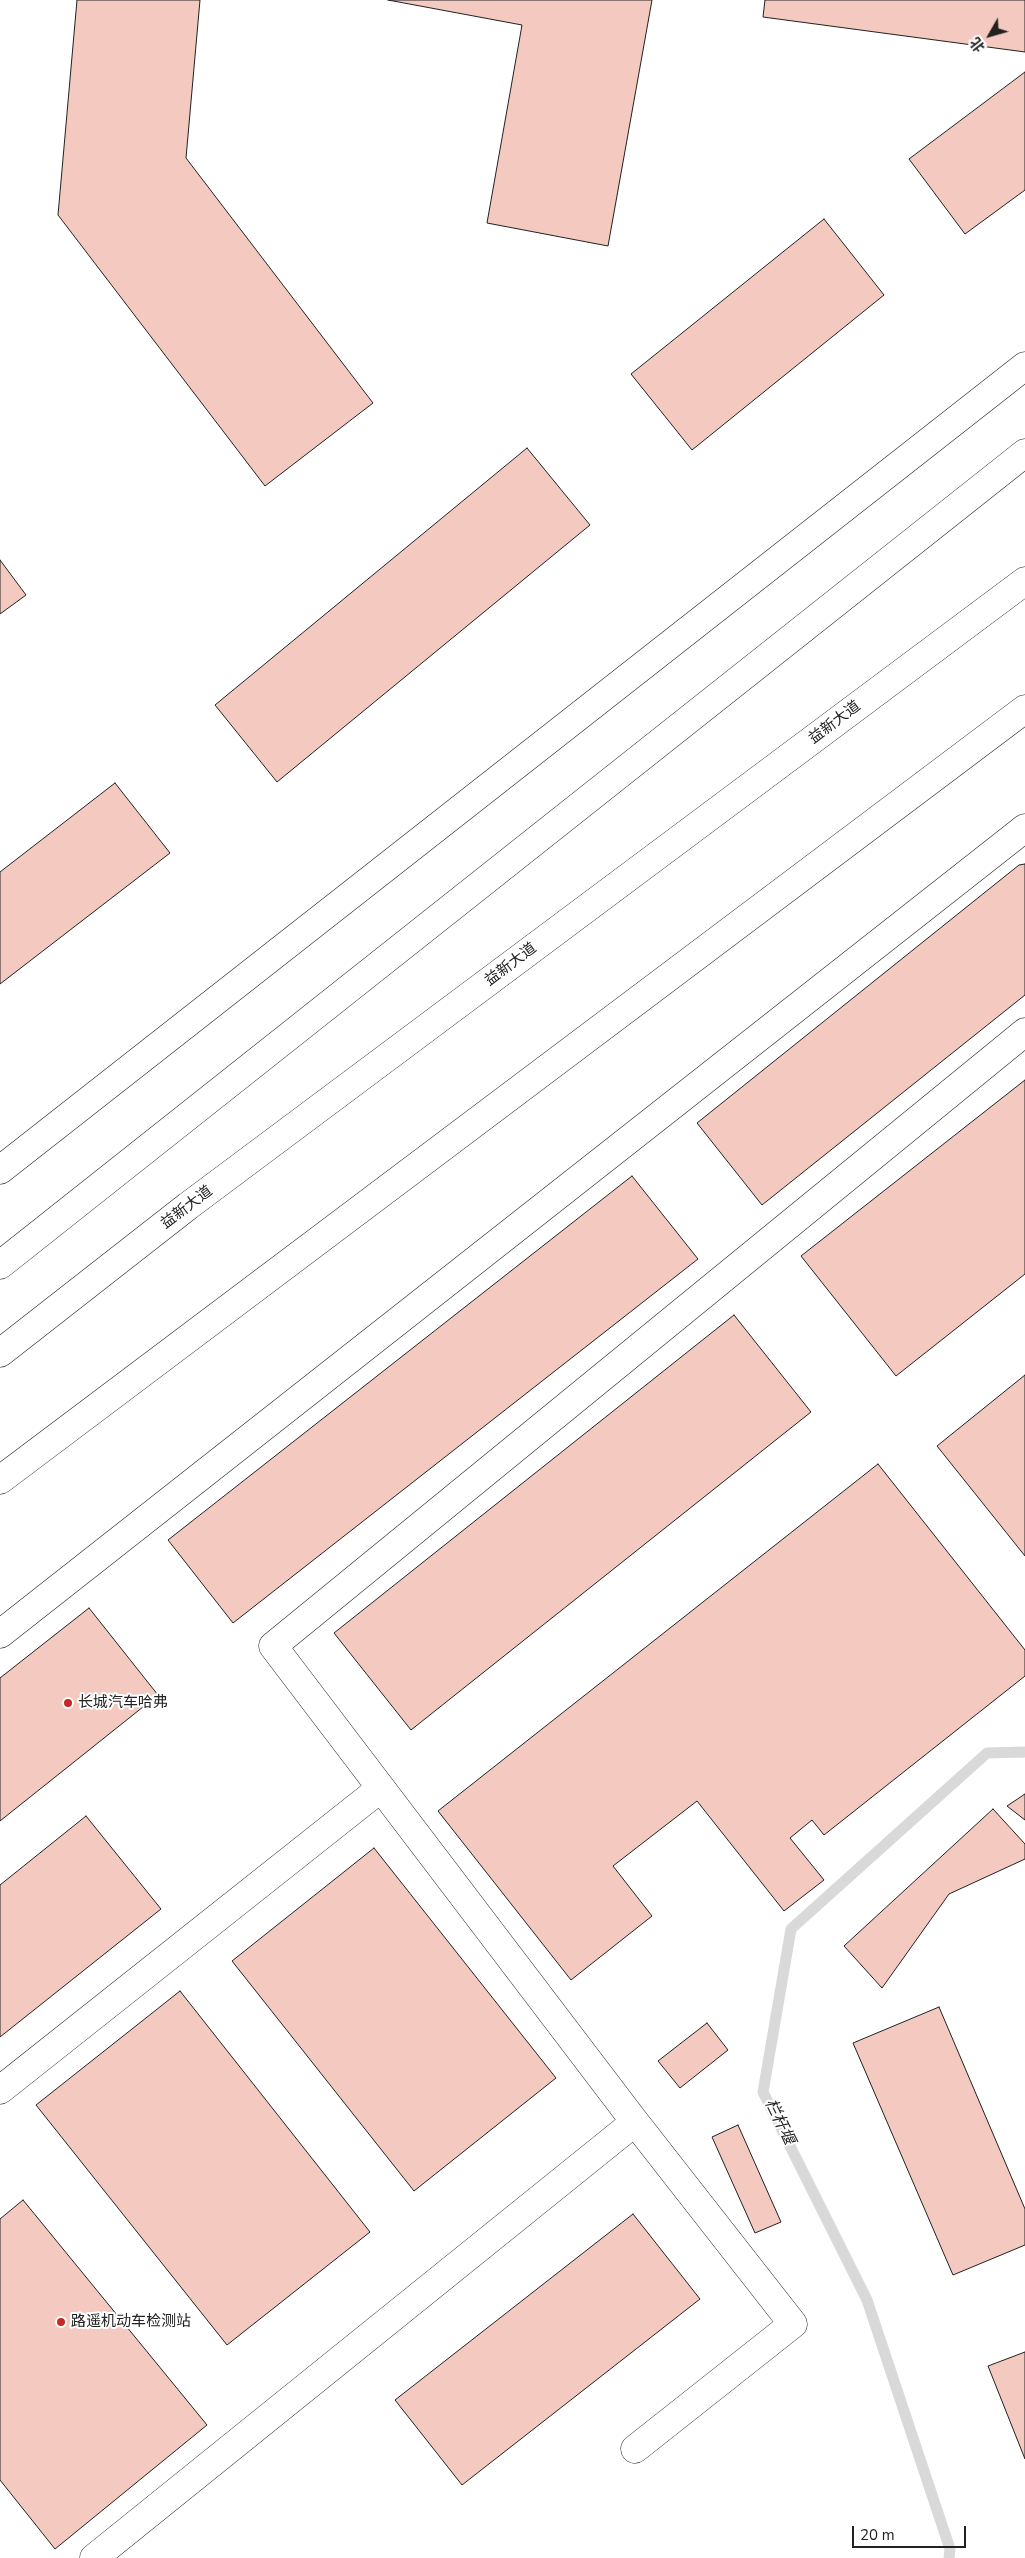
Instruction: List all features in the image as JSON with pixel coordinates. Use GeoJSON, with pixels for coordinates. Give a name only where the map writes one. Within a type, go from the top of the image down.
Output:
{"type":"FeatureCollection","features":[{"type":"Feature","properties":{"kind":"main road"},"geometry":{"type":"LineString","coordinates":[[0,1170],[1025,366]]}},
{"type":"Feature","properties":{"kind":"main road"},"geometry":{"type":"LineString","coordinates":[[0,1265],[1025,453]]}},
{"type":"Feature","properties":{"kind":"main road","name":"益新大道"},"geometry":{"type":"LineString","coordinates":[[0,1353],[188,1206],[1025,582]]}},
{"type":"Feature","properties":{"kind":"main road"},"geometry":{"type":"LineString","coordinates":[[0,1480],[1025,709]]}},
{"type":"Feature","properties":{"kind":"main road"},"geometry":{"type":"LineString","coordinates":[[0,1634],[1025,828]]}},
{"type":"Feature","properties":{"kind":"main road"},"geometry":{"type":"LineString","coordinates":[[636,2449],[793,2324],[636,2122],[274,1646],[1025,1032]]}},
{"type":"Feature","properties":{"kind":"main road"},"geometry":{"type":"LineString","coordinates":[[0,2090],[381,1788]]}},
{"type":"Feature","properties":{"kind":"main road"},"geometry":{"type":"LineString","coordinates":[[94,2558],[636,2122]]}},
{"type":"Feature","properties":{"kind":"building"},"geometry":{"type":"Polygon","coordinates":[[[77,0],[200,0],[186,158],[373,403],[265,486],[58,215],[77,0]]]}},
{"type":"Feature","properties":{"kind":"building"},"geometry":{"type":"Polygon","coordinates":[[[388,0],[652,0],[608,246],[487,223],[522,25],[388,0]]]}},
{"type":"Feature","properties":{"kind":"building"},"geometry":{"type":"Polygon","coordinates":[[[765,0],[1025,0],[1025,52],[763,17],[765,0]]]}},
{"type":"Feature","properties":{"kind":"building"},"geometry":{"type":"Polygon","coordinates":[[[1025,72],[1025,190],[965,234],[909,159],[1025,72]]]}},
{"type":"Feature","properties":{"kind":"building"},"geometry":{"type":"Polygon","coordinates":[[[824,219],[884,295],[692,450],[631,374],[824,219]]]}},
{"type":"Feature","properties":{"kind":"building"},"geometry":{"type":"Polygon","coordinates":[[[527,448],[590,525],[277,782],[215,705],[527,448]]]}},
{"type":"Feature","properties":{"kind":"building"},"geometry":{"type":"Polygon","coordinates":[[[0,560],[26,595],[0,614],[0,560]]]}},
{"type":"Feature","properties":{"kind":"building"},"geometry":{"type":"Polygon","coordinates":[[[115,783],[170,853],[0,984],[0,872],[115,783]]]}},
{"type":"Feature","properties":{"kind":"building"},"geometry":{"type":"Polygon","coordinates":[[[1025,864],[1025,995],[762,1205],[697,1123],[1019,865],[1025,864]]]}},
{"type":"Feature","properties":{"kind":"building"},"geometry":{"type":"Polygon","coordinates":[[[1025,1080],[1025,1274],[896,1376],[801,1256],[1025,1080]]]}},
{"type":"Feature","properties":{"kind":"building"},"geometry":{"type":"Polygon","coordinates":[[[632,1176],[698,1259],[233,1623],[168,1540],[632,1176]]]}},
{"type":"Feature","properties":{"kind":"building"},"geometry":{"type":"Polygon","coordinates":[[[734,1315],[811,1412],[411,1730],[334,1633],[734,1315]]]}},
{"type":"Feature","properties":{"kind":"building"},"geometry":{"type":"Polygon","coordinates":[[[1025,1375],[1025,1556],[937,1446],[1025,1375]]]}},
{"type":"Feature","properties":{"kind":"building"},"geometry":{"type":"Polygon","coordinates":[[[878,1464],[1025,1650],[1025,1676],[824,1835],[812,1820],[790,1838],[824,1880],[784,1911],[697,1801],[613,1866],[652,1916],[571,1980],[438,1811],[878,1464]]]}},
{"type":"Feature","properties":{"kind":"building"},"geometry":{"type":"Polygon","coordinates":[[[89,1608],[158,1695],[0,1821],[0,1678],[89,1608]]]}},
{"type":"Feature","properties":{"kind":"building"},"geometry":{"type":"Polygon","coordinates":[[[1025,1794],[1025,1820],[1007,1806],[1025,1794]]]}},
{"type":"Feature","properties":{"kind":"building"},"geometry":{"type":"Polygon","coordinates":[[[993,1809],[1025,1844],[1025,1859],[949,1894],[882,1988],[844,1946],[993,1809]]]}},
{"type":"Feature","properties":{"kind":"building"},"geometry":{"type":"Polygon","coordinates":[[[86,1816],[161,1909],[0,2037],[0,1885],[86,1816]]]}},
{"type":"Feature","properties":{"kind":"building"},"geometry":{"type":"Polygon","coordinates":[[[374,1848],[556,2078],[414,2191],[232,1961],[374,1848]]]}},
{"type":"Feature","properties":{"kind":"building"},"geometry":{"type":"Polygon","coordinates":[[[180,1991],[370,2232],[227,2345],[36,2105],[180,1991]]]}},
{"type":"Feature","properties":{"kind":"building"},"geometry":{"type":"Polygon","coordinates":[[[939,2007],[1025,2209],[1025,2245],[953,2275],[853,2043],[939,2007]]]}},
{"type":"Feature","properties":{"kind":"building"},"geometry":{"type":"Polygon","coordinates":[[[707,2023],[728,2050],[680,2088],[658,2061],[707,2023]]]}},
{"type":"Feature","properties":{"kind":"building"},"geometry":{"type":"Polygon","coordinates":[[[738,2125],[781,2222],[755,2233],[712,2137],[738,2125]]]}},
{"type":"Feature","properties":{"kind":"building","name":"路遥机动车检测站"},"geometry":{"type":"Polygon","coordinates":[[[23,2200],[207,2425],[55,2549],[0,2480],[0,2219],[23,2200]]]}},
{"type":"Feature","properties":{"kind":"building"},"geometry":{"type":"Polygon","coordinates":[[[633,2214],[700,2299],[462,2485],[395,2400],[633,2214]]]}},
{"type":"Feature","properties":{"kind":"building"},"geometry":{"type":"Polygon","coordinates":[[[1025,2352],[1025,2459],[988,2366],[1025,2352]]]}},
{"type":"Feature","properties":{"kind":"waterway","name":"栏杆堰"},"geometry":{"type":"LineString","coordinates":[[949,2558],[950,2549],[867,2300],[763,2092],[791,1929],[987,1753],[1025,1752]]}},
{"type":"Feature","properties":{"kind":"place","name":"长城汽车哈弗"},"geometry":{"type":"Point","coordinates":[68,1703]}},
{"type":"Feature","properties":{"kind":"place","name":"路遥机动车检测站"},"geometry":{"type":"Point","coordinates":[61,2322]}}]}
